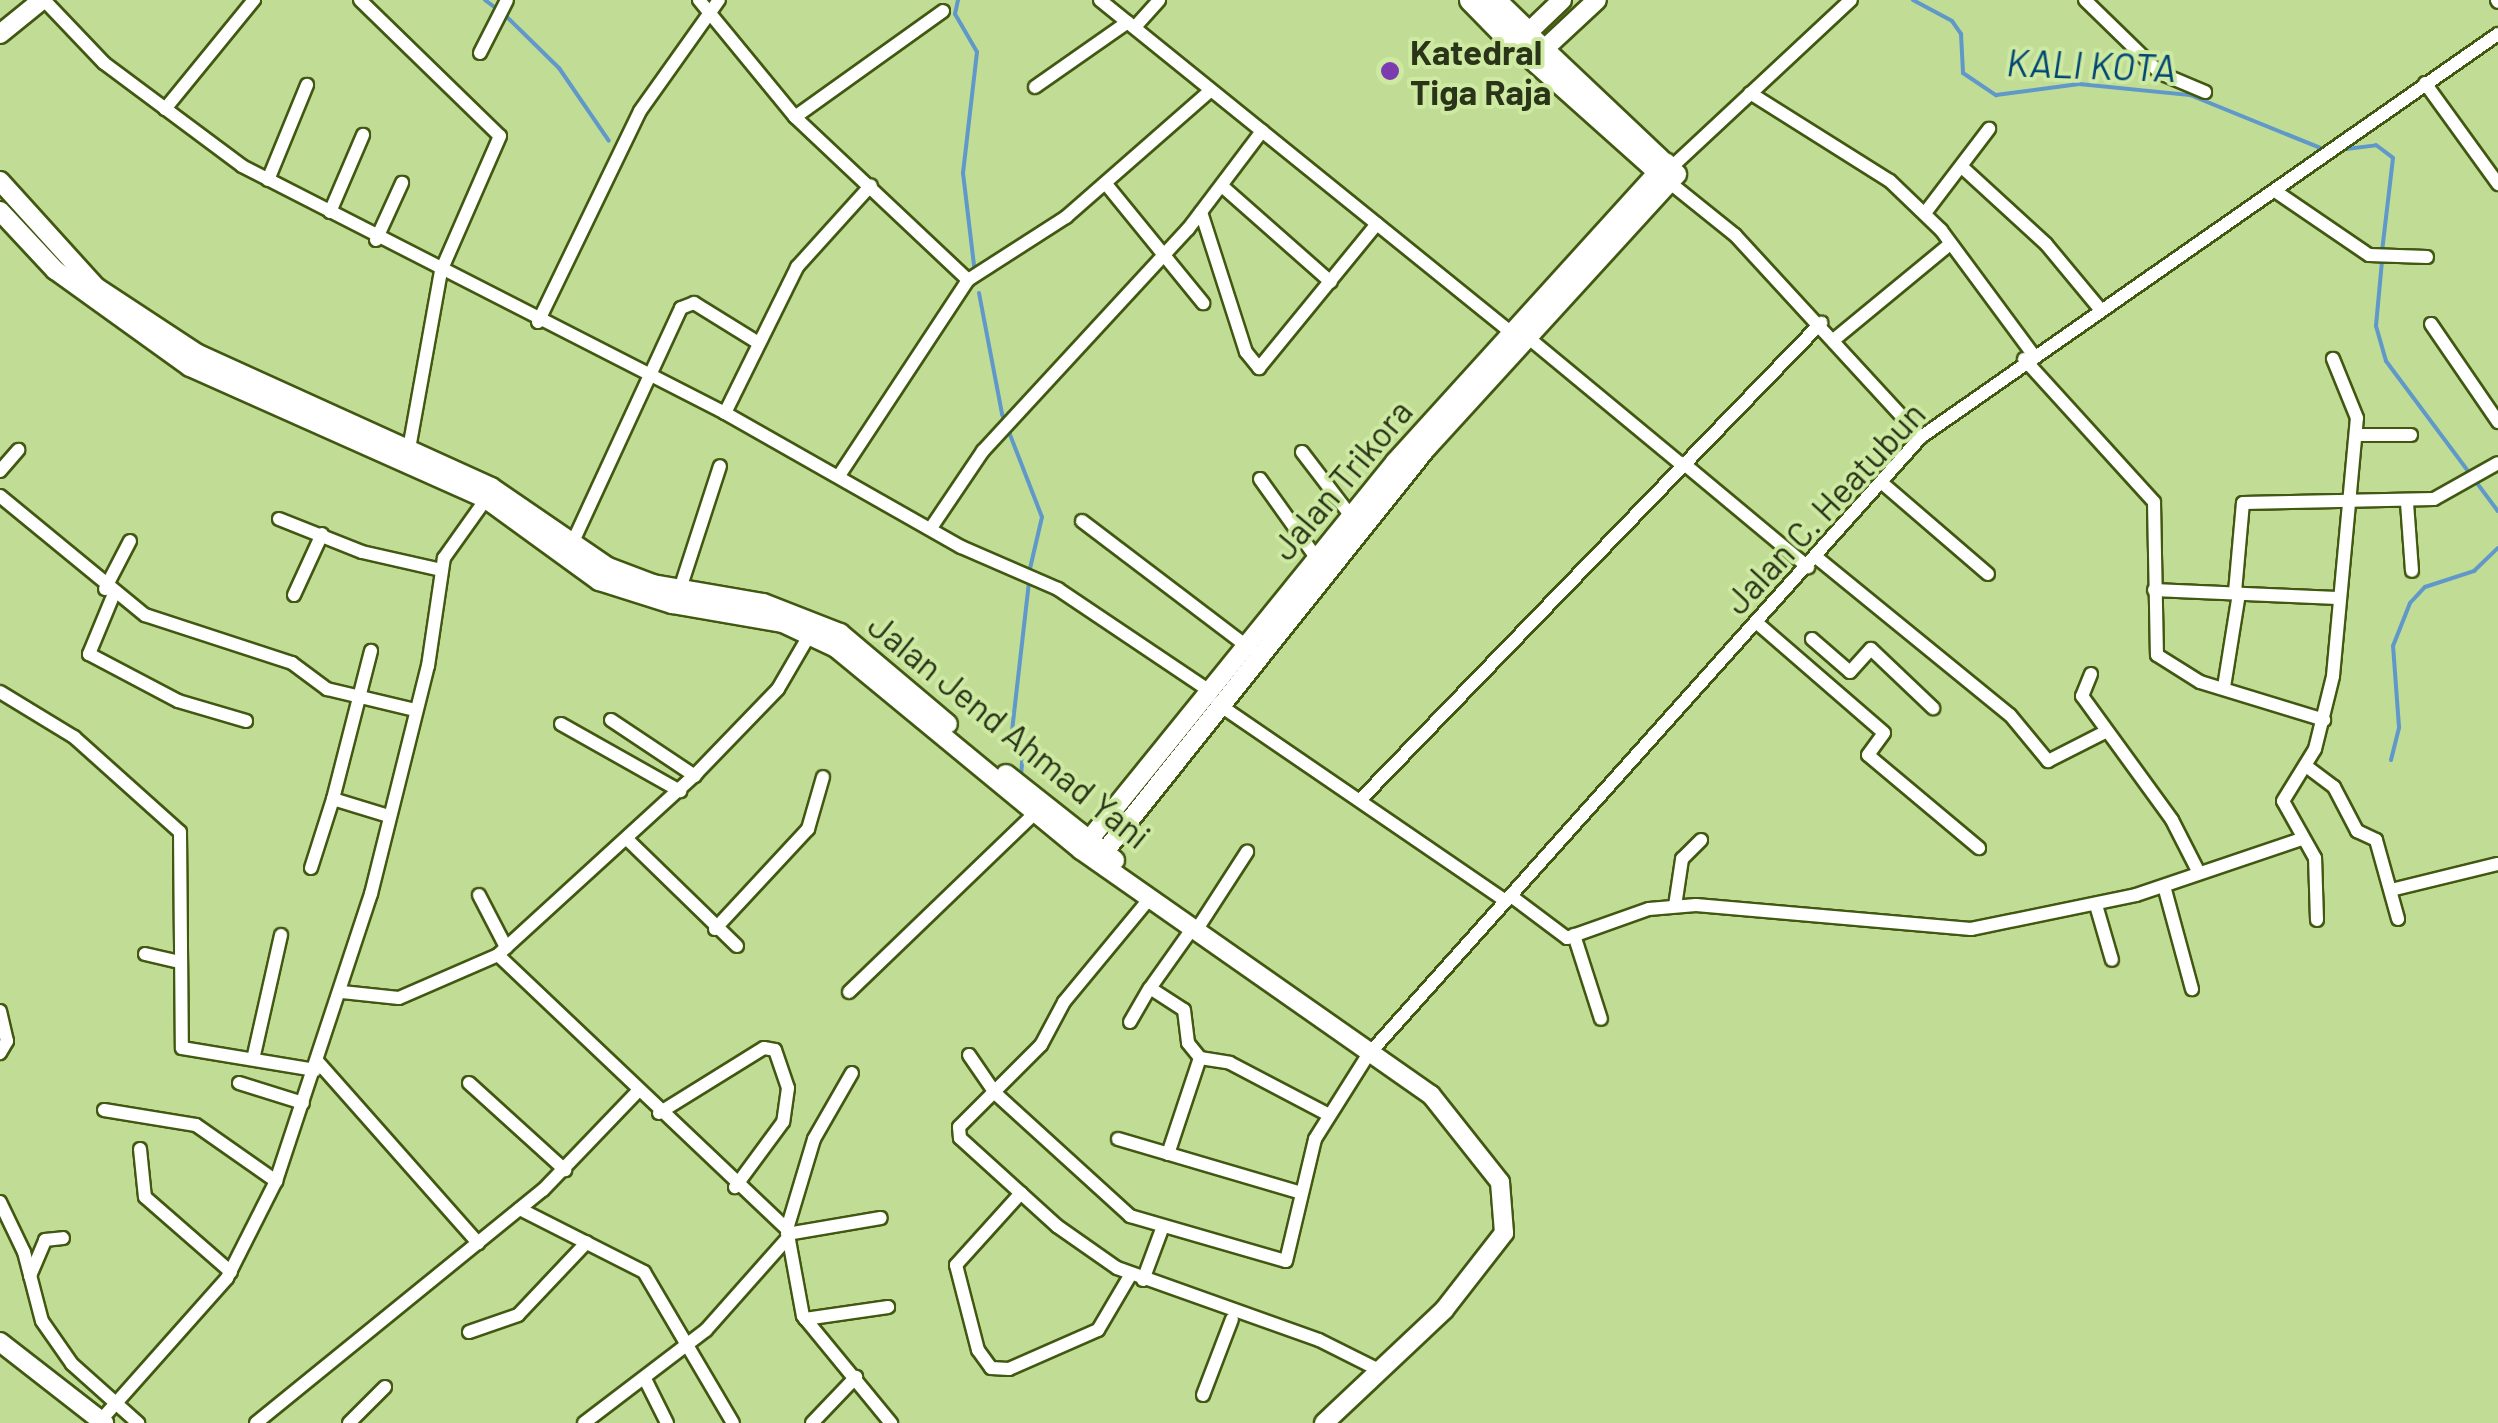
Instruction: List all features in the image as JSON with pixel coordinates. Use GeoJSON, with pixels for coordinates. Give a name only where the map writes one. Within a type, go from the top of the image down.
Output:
{"type":"FeatureCollection","features":[{"type":"Feature","properties":{"kind":"highway"},"geometry":{"type":"LineString","coordinates":[[1472,0],[1530,46]]}},
{"type":"Feature","properties":{"kind":"highway"},"geometry":{"type":"LineString","coordinates":[[1494,0],[1530,46]]}},
{"type":"Feature","properties":{"kind":"main road"},"geometry":{"type":"LineString","coordinates":[[0,34],[43,0]]}},
{"type":"Feature","properties":{"kind":"main road"},"geometry":{"type":"LineString","coordinates":[[1530,46],[1562,0]]}},
{"type":"Feature","properties":{"kind":"main road"},"geometry":{"type":"LineString","coordinates":[[1530,46],[1597,0]]}},
{"type":"Feature","properties":{"kind":"main road"},"geometry":{"type":"LineString","coordinates":[[1530,46],[1670,173]]}},
{"type":"Feature","properties":{"kind":"main road","name":"Jalan Trikora"},"geometry":{"type":"LineString","coordinates":[[1252,650],[1351,516],[1517,332],[1670,173]]}},
{"type":"Feature","properties":{"kind":"main road","name":"Jalan Jend Ahmad Yani"},"geometry":{"type":"LineString","coordinates":[[0,182],[82,275],[194,360],[409,448],[491,487],[571,546],[653,592],[680,588],[785,610],[860,644],[1150,898],[1196,926]]}},
{"type":"Feature","properties":{"kind":"main road","name":"Jalan Jend Ahmad Yani"},"geometry":{"type":"LineString","coordinates":[[0,211],[55,270],[194,360],[486,499],[599,581],[761,616],[810,634],[860,665],[1034,814],[1093,850],[1372,1051],[1471,1136],[1500,1182],[1506,1214],[1504,1233],[1477,1274],[1324,1423]]}},
{"type":"Feature","properties":{"kind":"main road","name":"Jalan Trikora"},"geometry":{"type":"LineString","coordinates":[[1093,850],[1252,650],[1517,332]]}},
{"type":"Feature","properties":{"kind":"main road"},"geometry":{"type":"LineString","coordinates":[[0,1342],[103,1422]]}},
{"type":"Feature","properties":{"kind":"street"},"geometry":{"type":"LineString","coordinates":[[43,0],[104,63],[268,180],[376,240],[645,377],[726,412],[931,528],[1087,606],[1554,933],[1574,936],[1675,906],[1768,908],[1951,931],[2096,905],[2300,839]]}},
{"type":"Feature","properties":{"kind":"street"},"geometry":{"type":"LineString","coordinates":[[165,108],[254,0]]}},
{"type":"Feature","properties":{"kind":"street"},"geometry":{"type":"LineString","coordinates":[[360,0],[500,135],[441,271],[409,448]]}},
{"type":"Feature","properties":{"kind":"street"},"geometry":{"type":"LineString","coordinates":[[480,53],[507,0]]}},
{"type":"Feature","properties":{"kind":"street"},"geometry":{"type":"LineString","coordinates":[[699,0],[795,117],[968,280]]}},
{"type":"Feature","properties":{"kind":"street"},"geometry":{"type":"LineString","coordinates":[[538,322],[640,111],[719,0]]}},
{"type":"Feature","properties":{"kind":"street"},"geometry":{"type":"LineString","coordinates":[[1100,0],[1682,464],[2020,723],[2048,761],[2107,731]]}},
{"type":"Feature","properties":{"kind":"street"},"geometry":{"type":"LineString","coordinates":[[1034,87],[1132,25],[1158,0]]}},
{"type":"Feature","properties":{"kind":"street"},"geometry":{"type":"LineString","coordinates":[[1850,0],[1670,173],[1836,338],[1921,437]]}},
{"type":"Feature","properties":{"kind":"street"},"geometry":{"type":"LineString","coordinates":[[2085,0],[2160,73],[2205,92]]}},
{"type":"Feature","properties":{"kind":"street"},"geometry":{"type":"LineString","coordinates":[[795,117],[943,12]]}},
{"type":"Feature","properties":{"kind":"street","name":"Jalan C. Heatubun"},"geometry":{"type":"LineString","coordinates":[[969,1055],[995,1092],[1119,1208],[1162,1229],[1285,1262],[1298,1192],[1327,1114],[1372,1051],[1921,437],[2028,356],[2278,194],[2425,83],[2498,34]]}},
{"type":"Feature","properties":{"kind":"street"},"geometry":{"type":"LineString","coordinates":[[2425,83],[2498,184]]}},
{"type":"Feature","properties":{"kind":"street"},"geometry":{"type":"LineString","coordinates":[[268,180],[306,84]]}},
{"type":"Feature","properties":{"kind":"street"},"geometry":{"type":"LineString","coordinates":[[840,474],[968,280],[1106,184],[1210,91]]}},
{"type":"Feature","properties":{"kind":"street"},"geometry":{"type":"LineString","coordinates":[[1750,93],[1874,166],[1925,213],[2028,356],[2154,502],[2157,655],[2193,679],[2324,720]]}},
{"type":"Feature","properties":{"kind":"street"},"geometry":{"type":"LineString","coordinates":[[1925,213],[1989,129]]}},
{"type":"Feature","properties":{"kind":"street"},"geometry":{"type":"LineString","coordinates":[[931,528],[983,451],[1166,254],[1262,131]]}},
{"type":"Feature","properties":{"kind":"street"},"geometry":{"type":"LineString","coordinates":[[330,212],[362,135]]}},
{"type":"Feature","properties":{"kind":"street"},"geometry":{"type":"LineString","coordinates":[[1962,168],[2055,254],[2100,309]]}},
{"type":"Feature","properties":{"kind":"street"},"geometry":{"type":"LineString","coordinates":[[376,240],[402,184]]}},
{"type":"Feature","properties":{"kind":"street"},"geometry":{"type":"LineString","coordinates":[[1106,184],[1203,303]]}},
{"type":"Feature","properties":{"kind":"street"},"geometry":{"type":"LineString","coordinates":[[726,412],[757,342],[797,268],[871,185]]}},
{"type":"Feature","properties":{"kind":"street"},"geometry":{"type":"LineString","coordinates":[[1222,186],[1332,282]]}},
{"type":"Feature","properties":{"kind":"street"},"geometry":{"type":"LineString","coordinates":[[2278,194],[2369,255],[2427,257]]}},
{"type":"Feature","properties":{"kind":"street"},"geometry":{"type":"LineString","coordinates":[[1202,212],[1246,352],[1259,368],[1377,224]]}},
{"type":"Feature","properties":{"kind":"street"},"geometry":{"type":"LineString","coordinates":[[1836,338],[1950,244]]}},
{"type":"Feature","properties":{"kind":"street"},"geometry":{"type":"LineString","coordinates":[[571,546],[645,377],[689,303],[757,342]]}},
{"type":"Feature","properties":{"kind":"street"},"geometry":{"type":"LineString","coordinates":[[1362,798],[1821,323]]}},
{"type":"Feature","properties":{"kind":"street"},"geometry":{"type":"LineString","coordinates":[[2430,324],[2498,422]]}},
{"type":"Feature","properties":{"kind":"street"},"geometry":{"type":"LineString","coordinates":[[2317,920],[2315,858],[2300,839],[2283,801],[2306,766],[2324,720],[2356,435],[2356,410],[2333,360]]}},
{"type":"Feature","properties":{"kind":"street"},"geometry":{"type":"LineString","coordinates":[[2356,435],[2411,435]]}},
{"type":"Feature","properties":{"kind":"street"},"geometry":{"type":"LineString","coordinates":[[0,471],[18,450]]}},
{"type":"Feature","properties":{"kind":"street"},"geometry":{"type":"LineString","coordinates":[[1302,452],[1351,516]]}},
{"type":"Feature","properties":{"kind":"street"},"geometry":{"type":"LineString","coordinates":[[2224,687],[2244,503],[2408,503],[2455,494],[2498,463]]}},
{"type":"Feature","properties":{"kind":"street"},"geometry":{"type":"LineString","coordinates":[[680,588],[720,466]]}},
{"type":"Feature","properties":{"kind":"street"},"geometry":{"type":"LineString","coordinates":[[1260,479],[1317,559]]}},
{"type":"Feature","properties":{"kind":"street"},"geometry":{"type":"LineString","coordinates":[[1880,482],[1988,574]]}},
{"type":"Feature","properties":{"kind":"street"},"geometry":{"type":"LineString","coordinates":[[0,496],[109,592],[145,615],[292,664],[327,689],[415,710]]}},
{"type":"Feature","properties":{"kind":"street"},"geometry":{"type":"LineString","coordinates":[[103,1422],[232,1272],[276,1182],[342,992],[415,710],[442,570],[486,499]]}},
{"type":"Feature","properties":{"kind":"street"},"geometry":{"type":"LineString","coordinates":[[2408,503],[2412,570]]}},
{"type":"Feature","properties":{"kind":"street"},"geometry":{"type":"LineString","coordinates":[[279,519],[442,570]]}},
{"type":"Feature","properties":{"kind":"street"},"geometry":{"type":"LineString","coordinates":[[1082,521],[1252,650]]}},
{"type":"Feature","properties":{"kind":"street"},"geometry":{"type":"LineString","coordinates":[[294,596],[322,534]]}},
{"type":"Feature","properties":{"kind":"street"},"geometry":{"type":"LineString","coordinates":[[130,541],[89,654],[178,702],[246,721]]}},
{"type":"Feature","properties":{"kind":"street"},"geometry":{"type":"LineString","coordinates":[[2154,590],[2337,598]]}},
{"type":"Feature","properties":{"kind":"street"},"geometry":{"type":"LineString","coordinates":[[1756,622],[1884,733],[1868,754],[1979,848]]}},
{"type":"Feature","properties":{"kind":"street"},"geometry":{"type":"LineString","coordinates":[[342,992],[399,998],[502,951],[695,776],[778,688],[810,634]]}},
{"type":"Feature","properties":{"kind":"street"},"geometry":{"type":"LineString","coordinates":[[1812,638],[1850,672],[1870,649],[1934,708]]}},
{"type":"Feature","properties":{"kind":"street"},"geometry":{"type":"LineString","coordinates":[[312,868],[364,696],[371,651]]}},
{"type":"Feature","properties":{"kind":"street"},"geometry":{"type":"LineString","coordinates":[[2092,674],[2082,696],[2172,820],[2199,872]]}},
{"type":"Feature","properties":{"kind":"street"},"geometry":{"type":"LineString","coordinates":[[0,692],[74,737],[142,806],[176,826],[182,1048],[316,1066],[478,1243]]}},
{"type":"Feature","properties":{"kind":"street"},"geometry":{"type":"LineString","coordinates":[[610,720],[695,776]]}},
{"type":"Feature","properties":{"kind":"street"},"geometry":{"type":"LineString","coordinates":[[561,724],[680,791]]}},
{"type":"Feature","properties":{"kind":"street"},"geometry":{"type":"LineString","coordinates":[[2306,766],[2334,787],[2357,831],[2372,834],[2398,918]]}},
{"type":"Feature","properties":{"kind":"street"},"geometry":{"type":"LineString","coordinates":[[715,929],[808,829],[823,777]]}},
{"type":"Feature","properties":{"kind":"street"},"geometry":{"type":"LineString","coordinates":[[333,799],[389,816]]}},
{"type":"Feature","properties":{"kind":"street"},"geometry":{"type":"LineString","coordinates":[[849,992],[940,909],[1034,814]]}},
{"type":"Feature","properties":{"kind":"street"},"geometry":{"type":"LineString","coordinates":[[628,840],[736,946]]}},
{"type":"Feature","properties":{"kind":"street"},"geometry":{"type":"LineString","coordinates":[[1675,906],[1682,858],[1700,840]]}},
{"type":"Feature","properties":{"kind":"street"},"geometry":{"type":"LineString","coordinates":[[1130,1022],[1247,852]]}},
{"type":"Feature","properties":{"kind":"street"},"geometry":{"type":"LineString","coordinates":[[2391,890],[2498,864]]}},
{"type":"Feature","properties":{"kind":"street"},"geometry":{"type":"LineString","coordinates":[[2164,886],[2192,989]]}},
{"type":"Feature","properties":{"kind":"street"},"geometry":{"type":"LineString","coordinates":[[479,895],[502,951],[659,1113],[786,1234],[804,1319],[891,1423]]}},
{"type":"Feature","properties":{"kind":"street"},"geometry":{"type":"LineString","coordinates":[[1150,898],[1064,1002],[1041,1045],[958,1132],[1021,1194],[1137,1277],[1319,1340],[1381,1371]]}},
{"type":"Feature","properties":{"kind":"street"},"geometry":{"type":"LineString","coordinates":[[2096,905],[2112,960]]}},
{"type":"Feature","properties":{"kind":"street"},"geometry":{"type":"LineString","coordinates":[[254,1055],[281,935]]}},
{"type":"Feature","properties":{"kind":"street"},"geometry":{"type":"LineString","coordinates":[[1574,936],[1600,1019]]}},
{"type":"Feature","properties":{"kind":"street"},"geometry":{"type":"LineString","coordinates":[[145,954],[180,962]]}},
{"type":"Feature","properties":{"kind":"street"},"geometry":{"type":"LineString","coordinates":[[1150,988],[1184,1010],[1188,1044],[1200,1058],[1230,1062],[1327,1114]]}},
{"type":"Feature","properties":{"kind":"street"},"geometry":{"type":"LineString","coordinates":[[0,1012],[7,1041],[0,1053]]}},
{"type":"Feature","properties":{"kind":"street"},"geometry":{"type":"LineString","coordinates":[[659,1113],[764,1048],[776,1050],[788,1088],[783,1122],[735,1187]]}},
{"type":"Feature","properties":{"kind":"street"},"geometry":{"type":"LineString","coordinates":[[1168,1154],[1200,1058]]}},
{"type":"Feature","properties":{"kind":"street"},"geometry":{"type":"LineString","coordinates":[[584,1423],[688,1345],[786,1234],[814,1138],[852,1074]]}},
{"type":"Feature","properties":{"kind":"street"},"geometry":{"type":"LineString","coordinates":[[469,1082],[565,1170]]}},
{"type":"Feature","properties":{"kind":"street"},"geometry":{"type":"LineString","coordinates":[[239,1083],[303,1104]]}},
{"type":"Feature","properties":{"kind":"street"},"geometry":{"type":"LineString","coordinates":[[256,1423],[565,1170],[638,1091]]}},
{"type":"Feature","properties":{"kind":"street"},"geometry":{"type":"LineString","coordinates":[[104,1110],[196,1125],[276,1182]]}},
{"type":"Feature","properties":{"kind":"street"},"geometry":{"type":"LineString","coordinates":[[1118,1139],[1298,1192]]}},
{"type":"Feature","properties":{"kind":"street"},"geometry":{"type":"LineString","coordinates":[[140,1149],[144,1197],[232,1272]]}},
{"type":"Feature","properties":{"kind":"street"},"geometry":{"type":"LineString","coordinates":[[1021,1194],[956,1266],[974,1339],[991,1368],[1009,1369],[1098,1330],[1137,1277],[1162,1229]]}},
{"type":"Feature","properties":{"kind":"street"},"geometry":{"type":"LineString","coordinates":[[0,1202],[42,1321],[72,1364],[138,1423]]}},
{"type":"Feature","properties":{"kind":"street"},"geometry":{"type":"LineString","coordinates":[[520,1209],[644,1272],[733,1423]]}},
{"type":"Feature","properties":{"kind":"street"},"geometry":{"type":"LineString","coordinates":[[786,1234],[880,1218]]}},
{"type":"Feature","properties":{"kind":"street"},"geometry":{"type":"LineString","coordinates":[[28,1280],[45,1240],[64,1238]]}},
{"type":"Feature","properties":{"kind":"street"},"geometry":{"type":"LineString","coordinates":[[469,1332],[518,1315],[587,1242]]}},
{"type":"Feature","properties":{"kind":"street"},"geometry":{"type":"LineString","coordinates":[[804,1319],[888,1307]]}},
{"type":"Feature","properties":{"kind":"street"},"geometry":{"type":"LineString","coordinates":[[1203,1395],[1232,1319]]}},
{"type":"Feature","properties":{"kind":"street"},"geometry":{"type":"LineString","coordinates":[[812,1423],[856,1377]]}},
{"type":"Feature","properties":{"kind":"street"},"geometry":{"type":"LineString","coordinates":[[644,1380],[667,1423]]}},
{"type":"Feature","properties":{"kind":"street"},"geometry":{"type":"LineString","coordinates":[[349,1423],[385,1387]]}},
{"type":"Feature","properties":{"kind":"street"},"geometry":{"type":"LineString","coordinates":[[827,1407],[834,1423]]}},
{"type":"Feature","properties":{"kind":"waterway"},"geometry":{"type":"LineString","coordinates":[[485,0],[497,9]]}},
{"type":"Feature","properties":{"kind":"waterway"},"geometry":{"type":"LineString","coordinates":[[958,0],[955,14],[977,52],[963,173],[975,273]]}},
{"type":"Feature","properties":{"kind":"waterway","name":"KALI KOTA"},"geometry":{"type":"LineString","coordinates":[[1913,0],[1952,21],[1961,34],[1963,73],[1996,95],[2079,84],[2190,95],[2323,149]]}},
{"type":"Feature","properties":{"kind":"waterway"},"geometry":{"type":"LineString","coordinates":[[505,15],[559,68],[609,141]]}},
{"type":"Feature","properties":{"kind":"waterway","name":"KALI KOTA"},"geometry":{"type":"LineString","coordinates":[[2338,150],[2376,145],[2393,158],[2382,251]]}},
{"type":"Feature","properties":{"kind":"waterway"},"geometry":{"type":"LineString","coordinates":[[2382,261],[2376,326],[2386,361],[2498,511]]}},
{"type":"Feature","properties":{"kind":"waterway"},"geometry":{"type":"LineString","coordinates":[[979,293],[1002,414],[1042,517],[1029,573]]}},
{"type":"Feature","properties":{"kind":"waterway","name":"KALI KOTA"},"geometry":{"type":"LineString","coordinates":[[2391,760],[2399,727],[2393,646],[2410,603],[2425,587],[2474,571],[2498,548]]}},
{"type":"Feature","properties":{"kind":"waterway"},"geometry":{"type":"LineString","coordinates":[[1021,777],[1023,746],[1012,731],[1029,582]]}},
{"type":"Feature","properties":{"kind":"place","name":"Katedral Tiga Raja"},"geometry":{"type":"Point","coordinates":[1390,71]}}]}
